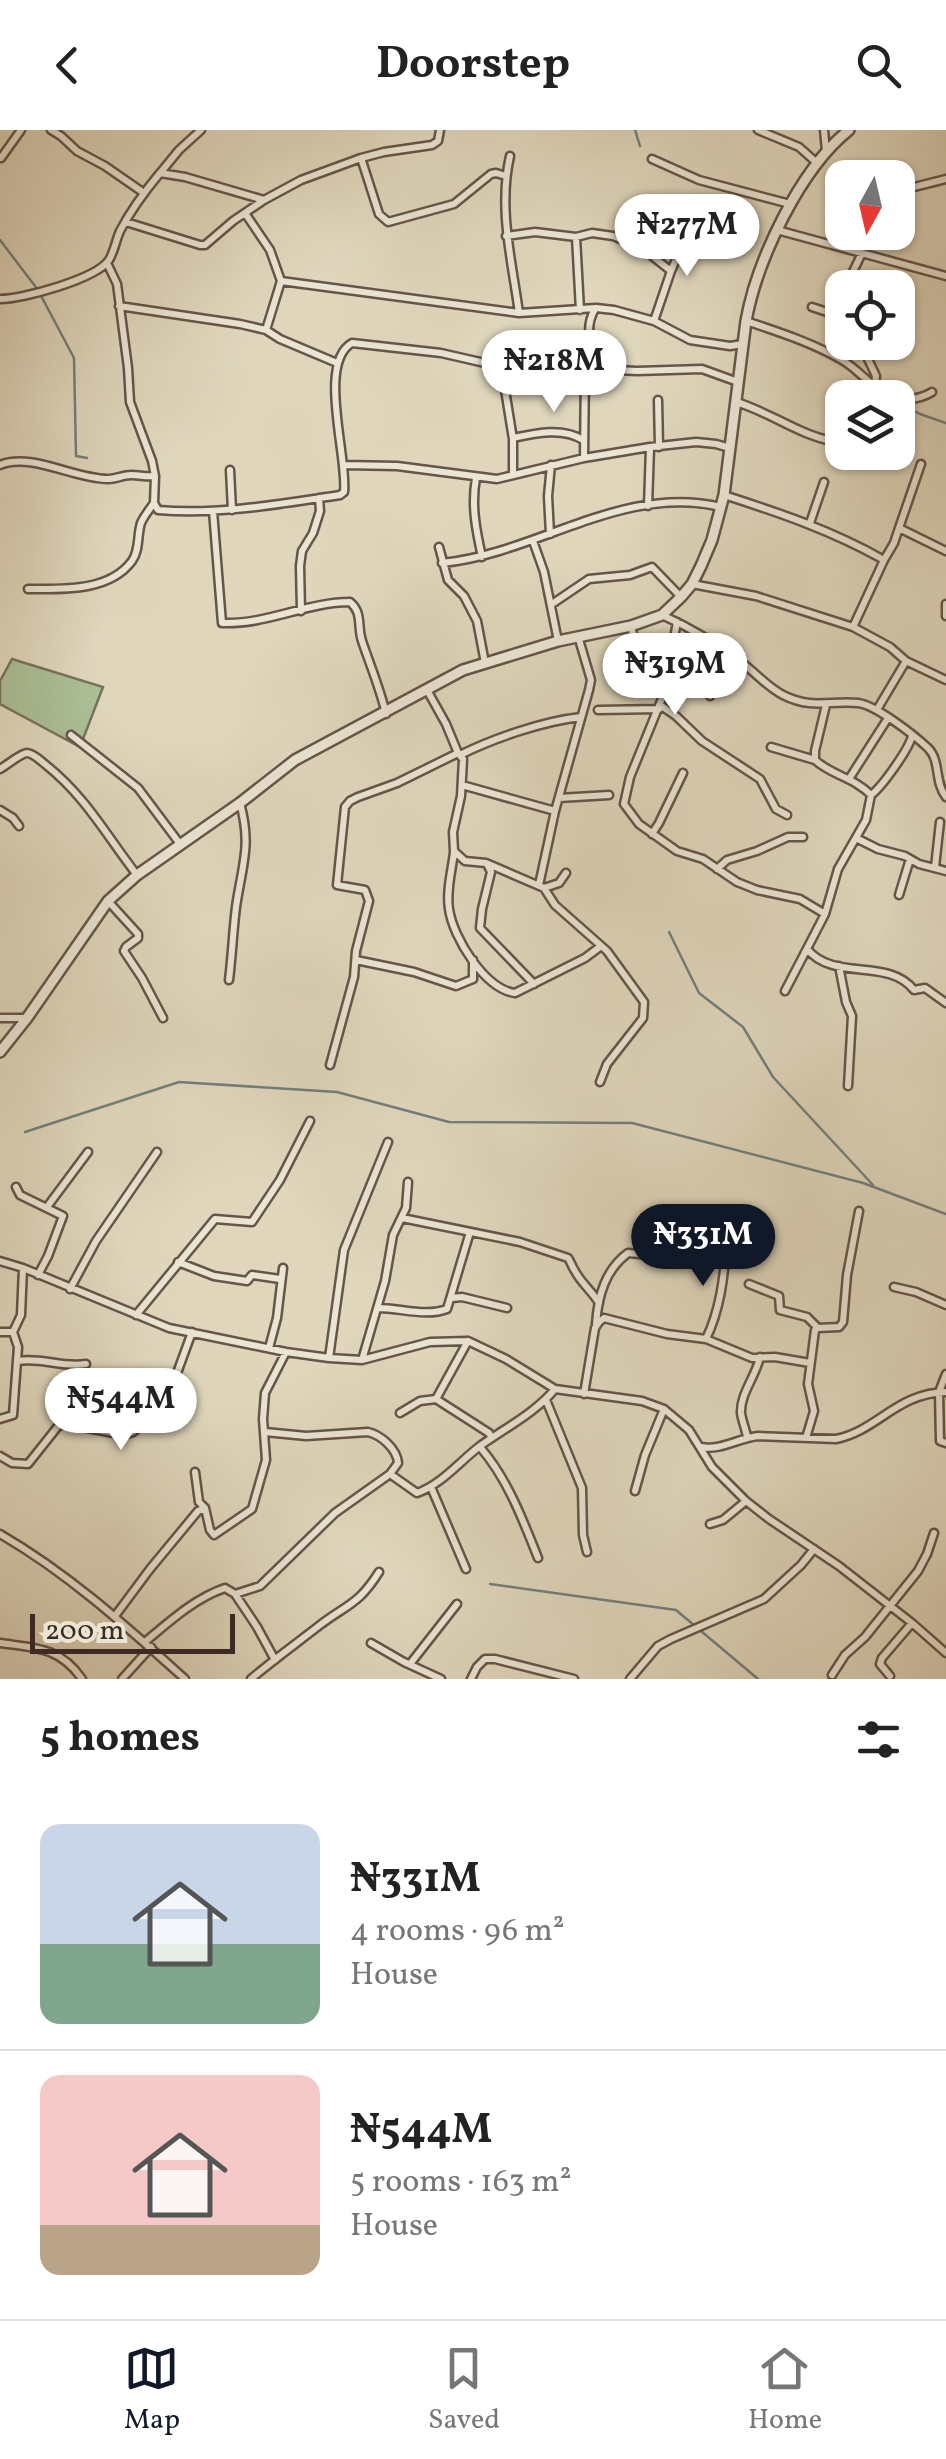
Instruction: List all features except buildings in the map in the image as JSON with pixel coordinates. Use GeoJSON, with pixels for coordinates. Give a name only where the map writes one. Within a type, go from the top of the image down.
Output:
{"type":"FeatureCollection","features":[{"type":"Feature","properties":{"kind":"street"},"geometry":{"type":"LineString","coordinates":[[1,158],[21,130]]}},
{"type":"Feature","properties":{"kind":"street"},"geometry":{"type":"LineString","coordinates":[[51,130],[144,193]]}},
{"type":"Feature","properties":{"kind":"street"},"geometry":{"type":"LineString","coordinates":[[0,299],[55,288],[92,274],[107,263],[144,193],[201,130]]}},
{"type":"Feature","properties":{"kind":"street"},"geometry":{"type":"LineString","coordinates":[[126,222],[200,245],[213,240],[264,200],[301,180],[361,158],[432,145],[438,141],[440,130]]}},
{"type":"Feature","properties":{"kind":"street"},"geometry":{"type":"LineString","coordinates":[[758,130],[798,147],[817,163]]}},
{"type":"Feature","properties":{"kind":"street"},"geometry":{"type":"LineString","coordinates":[[824,130],[826,152]]}},
{"type":"Feature","properties":{"kind":"street"},"geometry":{"type":"LineString","coordinates":[[0,1052],[108,901],[137,874],[295,760],[464,670],[558,641],[632,626],[662,615],[681,597],[692,584],[712,540],[724,495],[750,299],[791,204],[817,163],[848,130]]}},
{"type":"Feature","properties":{"kind":"street"},"geometry":{"type":"LineString","coordinates":[[510,156],[506,236],[520,312]]}},
{"type":"Feature","properties":{"kind":"street"},"geometry":{"type":"LineString","coordinates":[[361,158],[379,214],[388,222],[454,204],[496,172],[506,176]]}},
{"type":"Feature","properties":{"kind":"street"},"geometry":{"type":"LineString","coordinates":[[652,159],[716,185],[791,204]]}},
{"type":"Feature","properties":{"kind":"street"},"geometry":{"type":"LineString","coordinates":[[160,173],[264,200]]}},
{"type":"Feature","properties":{"kind":"street"},"geometry":{"type":"LineString","coordinates":[[915,186],[946,179]]}},
{"type":"Feature","properties":{"kind":"street"},"geometry":{"type":"LineString","coordinates":[[244,213],[270,250],[280,282],[266,330]]}},
{"type":"Feature","properties":{"kind":"street"},"geometry":{"type":"LineString","coordinates":[[654,321],[691,225]]}},
{"type":"Feature","properties":{"kind":"street"},"geometry":{"type":"LineString","coordinates":[[777,230],[825,244]]}},
{"type":"Feature","properties":{"kind":"street"},"geometry":{"type":"LineString","coordinates":[[506,236],[535,232],[613,236],[642,248],[671,271]]}},
{"type":"Feature","properties":{"kind":"street"},"geometry":{"type":"LineString","coordinates":[[576,236],[580,310]]}},
{"type":"Feature","properties":{"kind":"street"},"geometry":{"type":"LineString","coordinates":[[854,250],[946,276]]}},
{"type":"Feature","properties":{"kind":"street"},"geometry":{"type":"LineString","coordinates":[[854,270],[862,252]]}},
{"type":"Feature","properties":{"kind":"street"},"geometry":{"type":"LineString","coordinates":[[28,589],[76,589],[121,570],[133,561],[140,525],[154,504],[155,476],[130,402],[117,284],[107,263]]}},
{"type":"Feature","properties":{"kind":"street"},"geometry":{"type":"LineString","coordinates":[[280,282],[520,312],[596,308],[654,321],[690,340],[743,344]]}},
{"type":"Feature","properties":{"kind":"street"},"geometry":{"type":"LineString","coordinates":[[119,306],[266,330],[280,340],[337,363]]}},
{"type":"Feature","properties":{"kind":"street"},"geometry":{"type":"LineString","coordinates":[[596,308],[588,331],[598,370]]}},
{"type":"Feature","properties":{"kind":"street"},"geometry":{"type":"LineString","coordinates":[[812,308],[825,313]]}},
{"type":"Feature","properties":{"kind":"street"},"geometry":{"type":"LineString","coordinates":[[746,321],[829,353],[868,380]]}},
{"type":"Feature","properties":{"kind":"street"},"geometry":{"type":"LineString","coordinates":[[154,504],[158,510],[232,510],[344,492],[335,386],[337,363],[345,347],[352,343],[493,363],[502,371],[513,438],[513,475]]}},
{"type":"Feature","properties":{"kind":"street"},"geometry":{"type":"LineString","coordinates":[[502,371],[555,367],[702,369],[738,382]]}},
{"type":"Feature","properties":{"kind":"street"},"geometry":{"type":"LineString","coordinates":[[584,458],[585,370]]}},
{"type":"Feature","properties":{"kind":"street"},"geometry":{"type":"LineString","coordinates":[[915,398],[932,392]]}},
{"type":"Feature","properties":{"kind":"street"},"geometry":{"type":"LineString","coordinates":[[648,506],[658,400]]}},
{"type":"Feature","properties":{"kind":"street"},"geometry":{"type":"LineString","coordinates":[[736,402],[770,414],[798,432],[825,440]]}},
{"type":"Feature","properties":{"kind":"street"},"geometry":{"type":"LineString","coordinates":[[513,438],[558,432],[584,441]]}},
{"type":"Feature","properties":{"kind":"street"},"geometry":{"type":"LineString","coordinates":[[344,465],[397,466],[497,479],[584,458],[655,447],[696,442],[730,448]]}},
{"type":"Feature","properties":{"kind":"street"},"geometry":{"type":"LineString","coordinates":[[0,466],[14,461],[108,479],[155,476]]}},
{"type":"Feature","properties":{"kind":"street"},"geometry":{"type":"LineString","coordinates":[[853,626],[894,544],[921,464]]}},
{"type":"Feature","properties":{"kind":"street"},"geometry":{"type":"LineString","coordinates":[[550,465],[550,534]]}},
{"type":"Feature","properties":{"kind":"street"},"geometry":{"type":"LineString","coordinates":[[230,470],[232,510]]}},
{"type":"Feature","properties":{"kind":"street"},"geometry":{"type":"LineString","coordinates":[[476,478],[474,513],[482,557]]}},
{"type":"Feature","properties":{"kind":"street"},"geometry":{"type":"LineString","coordinates":[[810,523],[824,482]]}},
{"type":"Feature","properties":{"kind":"street"},"geometry":{"type":"LineString","coordinates":[[724,495],[810,523],[884,560]]}},
{"type":"Feature","properties":{"kind":"street"},"geometry":{"type":"LineString","coordinates":[[301,610],[302,550],[313,533],[320,511],[319,498]]}},
{"type":"Feature","properties":{"kind":"street"},"geometry":{"type":"LineString","coordinates":[[442,563],[482,557],[615,511],[682,501],[721,507]]}},
{"type":"Feature","properties":{"kind":"street"},"geometry":{"type":"LineString","coordinates":[[213,511],[222,623],[266,619],[350,602],[358,609],[361,639],[386,714]]}},
{"type":"Feature","properties":{"kind":"street"},"geometry":{"type":"LineString","coordinates":[[899,528],[946,552]]}},
{"type":"Feature","properties":{"kind":"street"},"geometry":{"type":"LineString","coordinates":[[532,541],[552,604],[558,641]]}},
{"type":"Feature","properties":{"kind":"street"},"geometry":{"type":"LineString","coordinates":[[438,547],[448,580],[464,596],[477,621],[485,663]]}},
{"type":"Feature","properties":{"kind":"street"},"geometry":{"type":"LineString","coordinates":[[552,604],[589,579],[652,567],[681,597]]}},
{"type":"Feature","properties":{"kind":"street"},"geometry":{"type":"LineString","coordinates":[[692,584],[756,596],[853,626],[906,661],[946,680]]}},
{"type":"Feature","properties":{"kind":"street"},"geometry":{"type":"LineString","coordinates":[[946,604],[946,616]]}},
{"type":"Feature","properties":{"kind":"street"},"geometry":{"type":"LineString","coordinates":[[662,615],[698,632],[781,694],[819,706],[860,703],[878,708],[932,751],[939,788],[946,796]]}},
{"type":"Feature","properties":{"kind":"street"},"geometry":{"type":"LineString","coordinates":[[678,622],[659,707],[630,777],[624,804],[639,824],[676,852],[703,860],[757,890],[800,898],[825,914]]}},
{"type":"Feature","properties":{"kind":"street"},"geometry":{"type":"LineString","coordinates":[[631,681],[635,642],[632,626]]}},
{"type":"Feature","properties":{"kind":"street"},"geometry":{"type":"LineString","coordinates":[[542,887],[558,798],[591,680],[578,636]]}},
{"type":"Feature","properties":{"kind":"street"},"geometry":{"type":"LineString","coordinates":[[710,696],[720,678],[726,651]]}},
{"type":"Feature","properties":{"kind":"street"},"geometry":{"type":"LineString","coordinates":[[878,708],[906,661]]}},
{"type":"Feature","properties":{"kind":"street"},"geometry":{"type":"LineString","coordinates":[[428,690],[464,759],[448,907],[456,932],[473,959],[502,992],[516,993],[602,946]]}},
{"type":"Feature","properties":{"kind":"street"},"geometry":{"type":"LineString","coordinates":[[815,760],[826,705]]}},
{"type":"Feature","properties":{"kind":"street"},"geometry":{"type":"LineString","coordinates":[[598,710],[659,707],[676,716],[702,741],[760,779],[776,809],[787,815]]}},
{"type":"Feature","properties":{"kind":"street"},"geometry":{"type":"LineString","coordinates":[[330,1065],[369,901],[365,890],[338,885],[345,807],[358,796],[459,754],[581,717]]}},
{"type":"Feature","properties":{"kind":"street"},"geometry":{"type":"LineString","coordinates":[[849,778],[888,718]]}},
{"type":"Feature","properties":{"kind":"street"},"geometry":{"type":"LineString","coordinates":[[70,735],[138,788],[180,844]]}},
{"type":"Feature","properties":{"kind":"street"},"geometry":{"type":"LineString","coordinates":[[871,794],[880,789],[910,746],[912,736]]}},
{"type":"Feature","properties":{"kind":"street"},"geometry":{"type":"LineString","coordinates":[[771,746],[815,760],[871,794]]}},
{"type":"Feature","properties":{"kind":"street"},"geometry":{"type":"LineString","coordinates":[[0,769],[22,754],[35,756],[69,783],[137,874]]}},
{"type":"Feature","properties":{"kind":"street"},"geometry":{"type":"LineString","coordinates":[[936,765],[946,763]]}},
{"type":"Feature","properties":{"kind":"street"},"geometry":{"type":"LineString","coordinates":[[652,834],[683,773]]}},
{"type":"Feature","properties":{"kind":"street"},"geometry":{"type":"LineString","coordinates":[[462,785],[555,811]]}},
{"type":"Feature","properties":{"kind":"street"},"geometry":{"type":"LineString","coordinates":[[785,992],[825,914],[838,869],[869,811],[871,794]]}},
{"type":"Feature","properties":{"kind":"street"},"geometry":{"type":"LineString","coordinates":[[558,798],[609,795]]}},
{"type":"Feature","properties":{"kind":"street"},"geometry":{"type":"LineString","coordinates":[[229,980],[237,898],[246,856],[246,822],[240,802]]}},
{"type":"Feature","properties":{"kind":"street"},"geometry":{"type":"LineString","coordinates":[[0,810],[19,826]]}},
{"type":"Feature","properties":{"kind":"street"},"geometry":{"type":"LineString","coordinates":[[935,868],[940,822]]}},
{"type":"Feature","properties":{"kind":"street"},"geometry":{"type":"LineString","coordinates":[[717,868],[726,860],[757,852],[781,840],[803,837]]}},
{"type":"Feature","properties":{"kind":"street"},"geometry":{"type":"LineString","coordinates":[[856,838],[946,871]]}},
{"type":"Feature","properties":{"kind":"street"},"geometry":{"type":"LineString","coordinates":[[454,851],[465,861],[486,863],[542,887],[555,905],[602,946],[644,1002],[643,1018],[607,1064],[600,1082]]}},
{"type":"Feature","properties":{"kind":"street"},"geometry":{"type":"LineString","coordinates":[[898,895],[910,859]]}},
{"type":"Feature","properties":{"kind":"street"},"geometry":{"type":"LineString","coordinates":[[486,863],[491,872],[480,928],[534,984]]}},
{"type":"Feature","properties":{"kind":"street"},"geometry":{"type":"LineString","coordinates":[[542,887],[560,883],[566,873]]}},
{"type":"Feature","properties":{"kind":"street"},"geometry":{"type":"LineString","coordinates":[[108,901],[138,934],[124,952],[163,1018]]}},
{"type":"Feature","properties":{"kind":"street"},"geometry":{"type":"LineString","coordinates":[[807,949],[817,959],[845,969],[895,975],[914,990],[925,988],[946,1003]]}},
{"type":"Feature","properties":{"kind":"street"},"geometry":{"type":"LineString","coordinates":[[356,960],[456,986],[473,980],[473,959]]}},
{"type":"Feature","properties":{"kind":"street"},"geometry":{"type":"LineString","coordinates":[[839,965],[852,1016],[848,1086]]}},
{"type":"Feature","properties":{"kind":"street"},"geometry":{"type":"LineString","coordinates":[[0,1018],[28,1018]]}},
{"type":"Feature","properties":{"kind":"street"},"geometry":{"type":"LineString","coordinates":[[136,1315],[215,1218],[252,1222],[280,1180],[310,1121]]}},
{"type":"Feature","properties":{"kind":"street"},"geometry":{"type":"LineString","coordinates":[[328,1358],[344,1250],[388,1142]]}},
{"type":"Feature","properties":{"kind":"street"},"geometry":{"type":"LineString","coordinates":[[48,1207],[88,1152]]}},
{"type":"Feature","properties":{"kind":"street"},"geometry":{"type":"LineString","coordinates":[[70,1288],[96,1241],[157,1152]]}},
{"type":"Feature","properties":{"kind":"street"},"geometry":{"type":"LineString","coordinates":[[362,1360],[395,1228],[406,1208],[408,1182]]}},
{"type":"Feature","properties":{"kind":"street"},"geometry":{"type":"LineString","coordinates":[[16,1187],[20,1195],[63,1216],[38,1275]]}},
{"type":"Feature","properties":{"kind":"street"},"geometry":{"type":"LineString","coordinates":[[750,1284],[779,1296],[780,1310],[807,1317],[818,1328],[839,1327],[843,1322],[846,1275],[859,1211]]}},
{"type":"Feature","properties":{"kind":"street"},"geometry":{"type":"LineString","coordinates":[[402,1218],[520,1242],[568,1258],[599,1303]]}},
{"type":"Feature","properties":{"kind":"street"},"geometry":{"type":"LineString","coordinates":[[378,1308],[432,1313],[447,1309],[470,1232]]}},
{"type":"Feature","properties":{"kind":"street"},"geometry":{"type":"LineString","coordinates":[[706,1339],[715,1319],[726,1246]]}},
{"type":"Feature","properties":{"kind":"street"},"geometry":{"type":"LineString","coordinates":[[584,1394],[602,1290],[611,1270],[628,1252],[640,1254]]}},
{"type":"Feature","properties":{"kind":"street"},"geometry":{"type":"LineString","coordinates":[[0,1261],[169,1328],[286,1352],[362,1360],[430,1342],[468,1341],[555,1388],[642,1400],[664,1409],[688,1430],[712,1467],[769,1520],[912,1622],[946,1654]]}},
{"type":"Feature","properties":{"kind":"street"},"geometry":{"type":"LineString","coordinates":[[178,1262],[214,1276],[247,1281],[252,1275],[280,1279]]}},
{"type":"Feature","properties":{"kind":"street"},"geometry":{"type":"LineString","coordinates":[[0,1418],[13,1415],[18,1347],[13,1332],[21,1316],[23,1268]]}},
{"type":"Feature","properties":{"kind":"street"},"geometry":{"type":"LineString","coordinates":[[269,1348],[284,1268]]}},
{"type":"Feature","properties":{"kind":"street"},"geometry":{"type":"LineString","coordinates":[[894,1287],[946,1305]]}},
{"type":"Feature","properties":{"kind":"street"},"geometry":{"type":"LineString","coordinates":[[452,1298],[507,1308]]}},
{"type":"Feature","properties":{"kind":"street"},"geometry":{"type":"LineString","coordinates":[[595,1328],[604,1318],[706,1339],[752,1358],[775,1356],[810,1363]]}},
{"type":"Feature","properties":{"kind":"street"},"geometry":{"type":"LineString","coordinates":[[806,1438],[814,1412],[808,1384],[818,1328]]}},
{"type":"Feature","properties":{"kind":"street"},"geometry":{"type":"LineString","coordinates":[[0,1332],[13,1332]]}},
{"type":"Feature","properties":{"kind":"street"},"geometry":{"type":"LineString","coordinates":[[0,1456],[12,1463],[28,1464],[60,1425],[124,1435],[132,1432],[170,1395],[192,1332]]}},
{"type":"Feature","properties":{"kind":"street"},"geometry":{"type":"LineString","coordinates":[[436,1399],[468,1341]]}},
{"type":"Feature","properties":{"kind":"street"},"geometry":{"type":"LineString","coordinates":[[195,1472],[200,1502],[214,1535],[252,1508],[266,1460],[265,1394],[286,1352]]}},
{"type":"Feature","properties":{"kind":"street"},"geometry":{"type":"LineString","coordinates":[[747,1438],[741,1412],[760,1357]]}},
{"type":"Feature","properties":{"kind":"street"},"geometry":{"type":"LineString","coordinates":[[18,1361],[86,1364]]}},
{"type":"Feature","properties":{"kind":"street"},"geometry":{"type":"LineString","coordinates":[[946,1374],[940,1440],[946,1443]]}},
{"type":"Feature","properties":{"kind":"street"},"geometry":{"type":"LineString","coordinates":[[390,1474],[416,1493],[431,1487],[480,1446],[546,1400],[555,1388]]}},
{"type":"Feature","properties":{"kind":"street"},"geometry":{"type":"LineString","coordinates":[[699,1447],[709,1449],[747,1438],[847,1437],[901,1403],[942,1392]]}},
{"type":"Feature","properties":{"kind":"street"},"geometry":{"type":"LineString","coordinates":[[400,1412],[420,1401],[436,1399],[492,1438]]}},
{"type":"Feature","properties":{"kind":"street"},"geometry":{"type":"LineString","coordinates":[[546,1400],[582,1488],[587,1552]]}},
{"type":"Feature","properties":{"kind":"street"},"geometry":{"type":"LineString","coordinates":[[635,1491],[644,1455],[664,1409]]}},
{"type":"Feature","properties":{"kind":"street"},"geometry":{"type":"LineString","coordinates":[[235,1594],[260,1586],[335,1513],[390,1474],[398,1462],[376,1434],[368,1432],[306,1436],[264,1432]]}},
{"type":"Feature","properties":{"kind":"street"},"geometry":{"type":"LineString","coordinates":[[480,1446],[505,1484],[538,1558]]}},
{"type":"Feature","properties":{"kind":"street"},"geometry":{"type":"LineString","coordinates":[[431,1487],[466,1568]]}},
{"type":"Feature","properties":{"kind":"street"},"geometry":{"type":"LineString","coordinates":[[710,1524],[723,1520],[746,1500]]}},
{"type":"Feature","properties":{"kind":"street"},"geometry":{"type":"LineString","coordinates":[[115,1616],[198,1510],[204,1508]]}},
{"type":"Feature","properties":{"kind":"street"},"geometry":{"type":"LineString","coordinates":[[832,1675],[918,1571],[934,1533]]}},
{"type":"Feature","properties":{"kind":"street"},"geometry":{"type":"LineString","coordinates":[[0,1534],[56,1568],[185,1679]]}},
{"type":"Feature","properties":{"kind":"street"},"geometry":{"type":"LineString","coordinates":[[630,1679],[658,1646],[764,1599],[814,1549]]}},
{"type":"Feature","properties":{"kind":"street"},"geometry":{"type":"LineString","coordinates":[[250,1679],[356,1602],[379,1572]]}},
{"type":"Feature","properties":{"kind":"street"},"geometry":{"type":"LineString","coordinates":[[122,1679],[176,1617],[225,1588],[235,1594],[275,1660]]}},
{"type":"Feature","properties":{"kind":"street"},"geometry":{"type":"LineString","coordinates":[[410,1664],[456,1604]]}},
{"type":"Feature","properties":{"kind":"street"},"geometry":{"type":"LineString","coordinates":[[890,1676],[880,1664],[882,1658],[912,1622]]}},
{"type":"Feature","properties":{"kind":"street"},"geometry":{"type":"LineString","coordinates":[[372,1642],[441,1679]]}},
{"type":"Feature","properties":{"kind":"street"},"geometry":{"type":"LineString","coordinates":[[0,1643],[55,1652],[82,1679]]}},
{"type":"Feature","properties":{"kind":"street"},"geometry":{"type":"LineString","coordinates":[[471,1679],[484,1659],[495,1659],[574,1679]]}},
{"type":"Feature","properties":{"kind":"green space"},"geometry":{"type":"Polygon","coordinates":[[[12,659],[103,687],[80,747],[0,704],[0,681],[12,659]]]}},
{"type":"Feature","properties":{"kind":"waterway"},"geometry":{"type":"LineString","coordinates":[[635,130],[640,146]]}},
{"type":"Feature","properties":{"kind":"waterway"},"geometry":{"type":"LineString","coordinates":[[0,240],[38,290],[74,358],[76,456],[87,458]]}},
{"type":"Feature","properties":{"kind":"waterway"},"geometry":{"type":"LineString","coordinates":[[915,411],[946,423]]}},
{"type":"Feature","properties":{"kind":"waterway"},"geometry":{"type":"LineString","coordinates":[[669,932],[699,993],[743,1027],[773,1077],[873,1185]]}},
{"type":"Feature","properties":{"kind":"waterway"},"geometry":{"type":"LineString","coordinates":[[25,1132],[179,1082],[337,1092],[449,1122],[632,1123],[863,1183],[946,1214]]}},
{"type":"Feature","properties":{"kind":"waterway"},"geometry":{"type":"LineString","coordinates":[[490,1584],[676,1610],[758,1679]]}}]}
